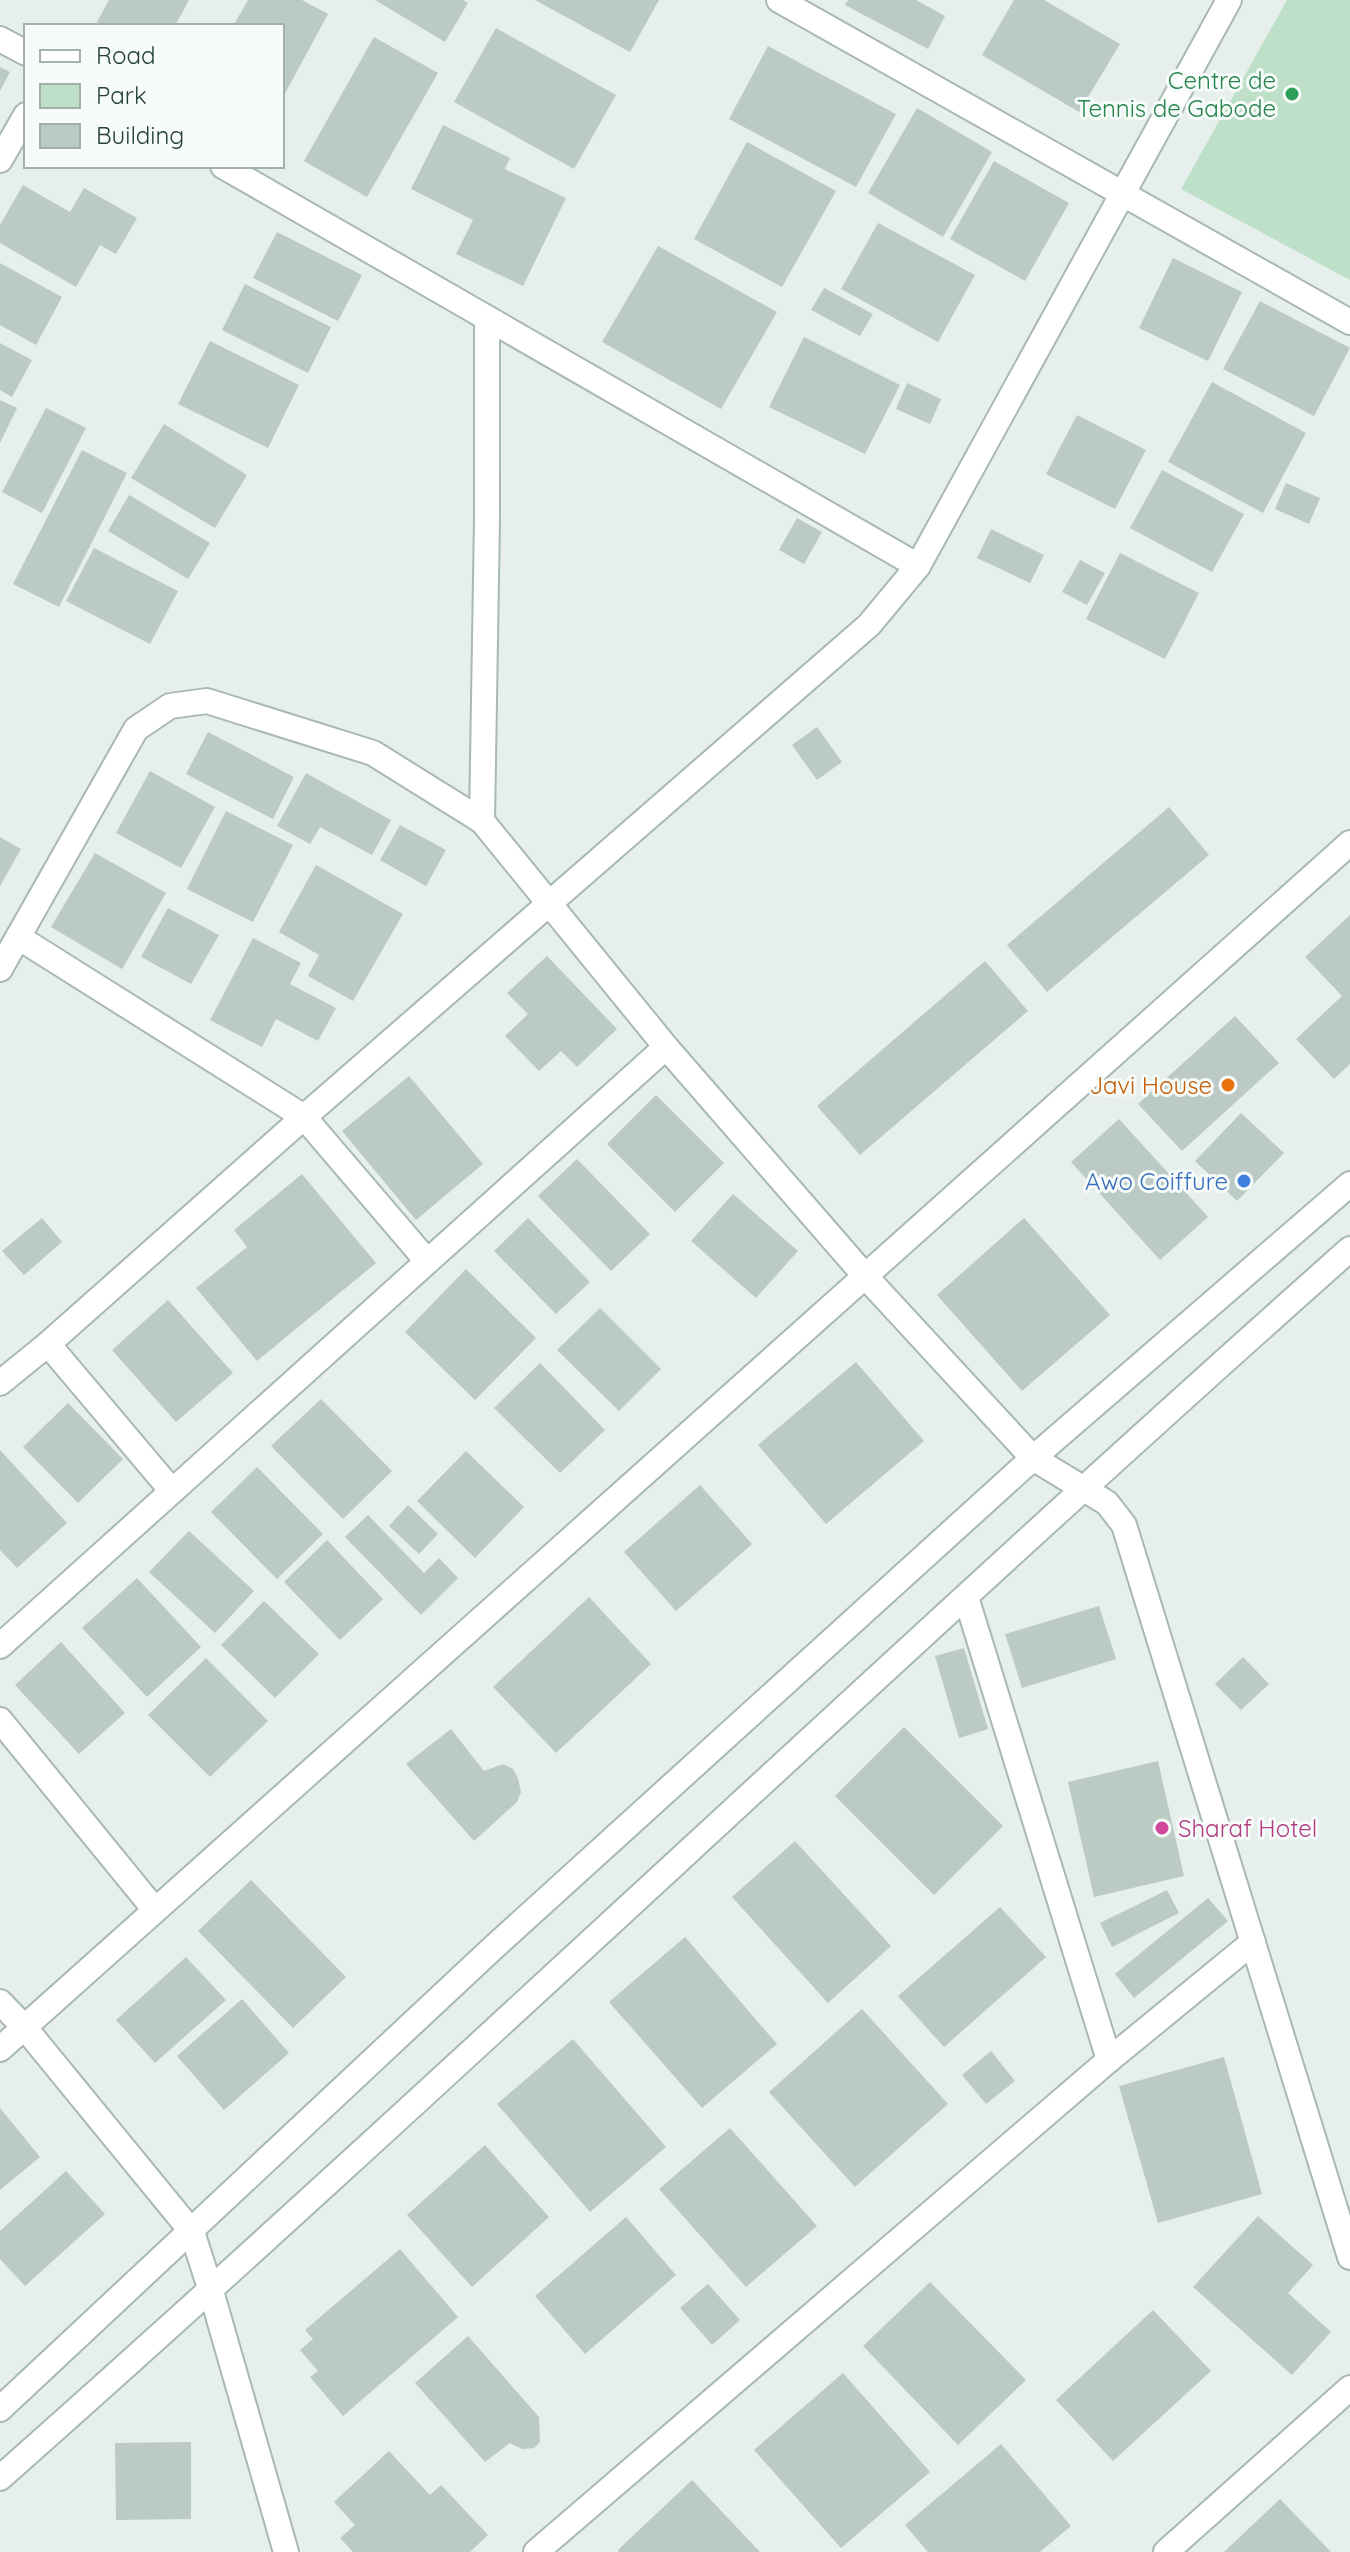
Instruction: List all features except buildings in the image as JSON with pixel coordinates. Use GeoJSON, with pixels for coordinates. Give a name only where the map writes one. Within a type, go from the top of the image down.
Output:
{"type":"FeatureCollection","features":[{"type":"Feature","properties":{"kind":"street"},"geometry":{"type":"LineString","coordinates":[[779,0],[1350,322]]}},
{"type":"Feature","properties":{"kind":"street"},"geometry":{"type":"LineString","coordinates":[[0,1382],[48,1344],[869,625],[918,566],[1229,0]]}},
{"type":"Feature","properties":{"kind":"street"},"geometry":{"type":"LineString","coordinates":[[0,39],[24,52]]}},
{"type":"Feature","properties":{"kind":"street"},"geometry":{"type":"LineString","coordinates":[[0,160],[24,118]]}},
{"type":"Feature","properties":{"kind":"street"},"geometry":{"type":"LineString","coordinates":[[226,168],[918,566]]}},
{"type":"Feature","properties":{"kind":"street"},"geometry":{"type":"LineString","coordinates":[[482,821],[487,318]]}},
{"type":"Feature","properties":{"kind":"street"},"geometry":{"type":"LineString","coordinates":[[0,969],[136,729],[170,706],[207,701],[373,753],[482,821],[666,1047],[866,1277],[1033,1458],[1107,1503],[1124,1525],[1350,2257]]}},
{"type":"Feature","properties":{"kind":"street"},"geometry":{"type":"LineString","coordinates":[[0,2049],[1350,843]]}},
{"type":"Feature","properties":{"kind":"street"},"geometry":{"type":"LineString","coordinates":[[18,937],[304,1117],[427,1261]]}},
{"type":"Feature","properties":{"kind":"street"},"geometry":{"type":"LineString","coordinates":[[0,1646],[666,1047]]}},
{"type":"Feature","properties":{"kind":"street"},"geometry":{"type":"LineString","coordinates":[[0,2409],[494,1947],[1033,1458],[1350,1184]]}},
{"type":"Feature","properties":{"kind":"street"},"geometry":{"type":"LineString","coordinates":[[0,2478],[211,2291],[1085,1487],[1350,1249]]}},
{"type":"Feature","properties":{"kind":"street"},"geometry":{"type":"LineString","coordinates":[[48,1344],[172,1491]]}},
{"type":"Feature","properties":{"kind":"street"},"geometry":{"type":"LineString","coordinates":[[966,1597],[1109,2060]]}},
{"type":"Feature","properties":{"kind":"street"},"geometry":{"type":"LineString","coordinates":[[0,1720],[155,1910]]}},
{"type":"Feature","properties":{"kind":"street"},"geometry":{"type":"LineString","coordinates":[[536,2552],[1109,2060],[1253,1942]]}},
{"type":"Feature","properties":{"kind":"street"},"geometry":{"type":"LineString","coordinates":[[0,2002],[25,2028],[192,2232],[286,2552]]}},
{"type":"Feature","properties":{"kind":"street"},"geometry":{"type":"LineString","coordinates":[[1166,2552],[1350,2388]]}},
{"type":"Feature","properties":{"kind":"green space","name":"Centre de Tennis de Gabode"},"geometry":{"type":"Polygon","coordinates":[[[1287,0],[1350,0],[1350,280],[1181,189],[1287,0]]]}},
{"type":"Feature","properties":{"kind":"place","name":"Centre de Tennis de Gabode"},"geometry":{"type":"Point","coordinates":[1292,94]}},
{"type":"Feature","properties":{"kind":"place","name":"Javi House"},"geometry":{"type":"Point","coordinates":[1228,1085]}},
{"type":"Feature","properties":{"kind":"place","name":"Awo Coiffure"},"geometry":{"type":"Point","coordinates":[1244,1181]}},
{"type":"Feature","properties":{"kind":"place","name":"Sharaf Hotel"},"geometry":{"type":"Point","coordinates":[1162,1828]}}]}
